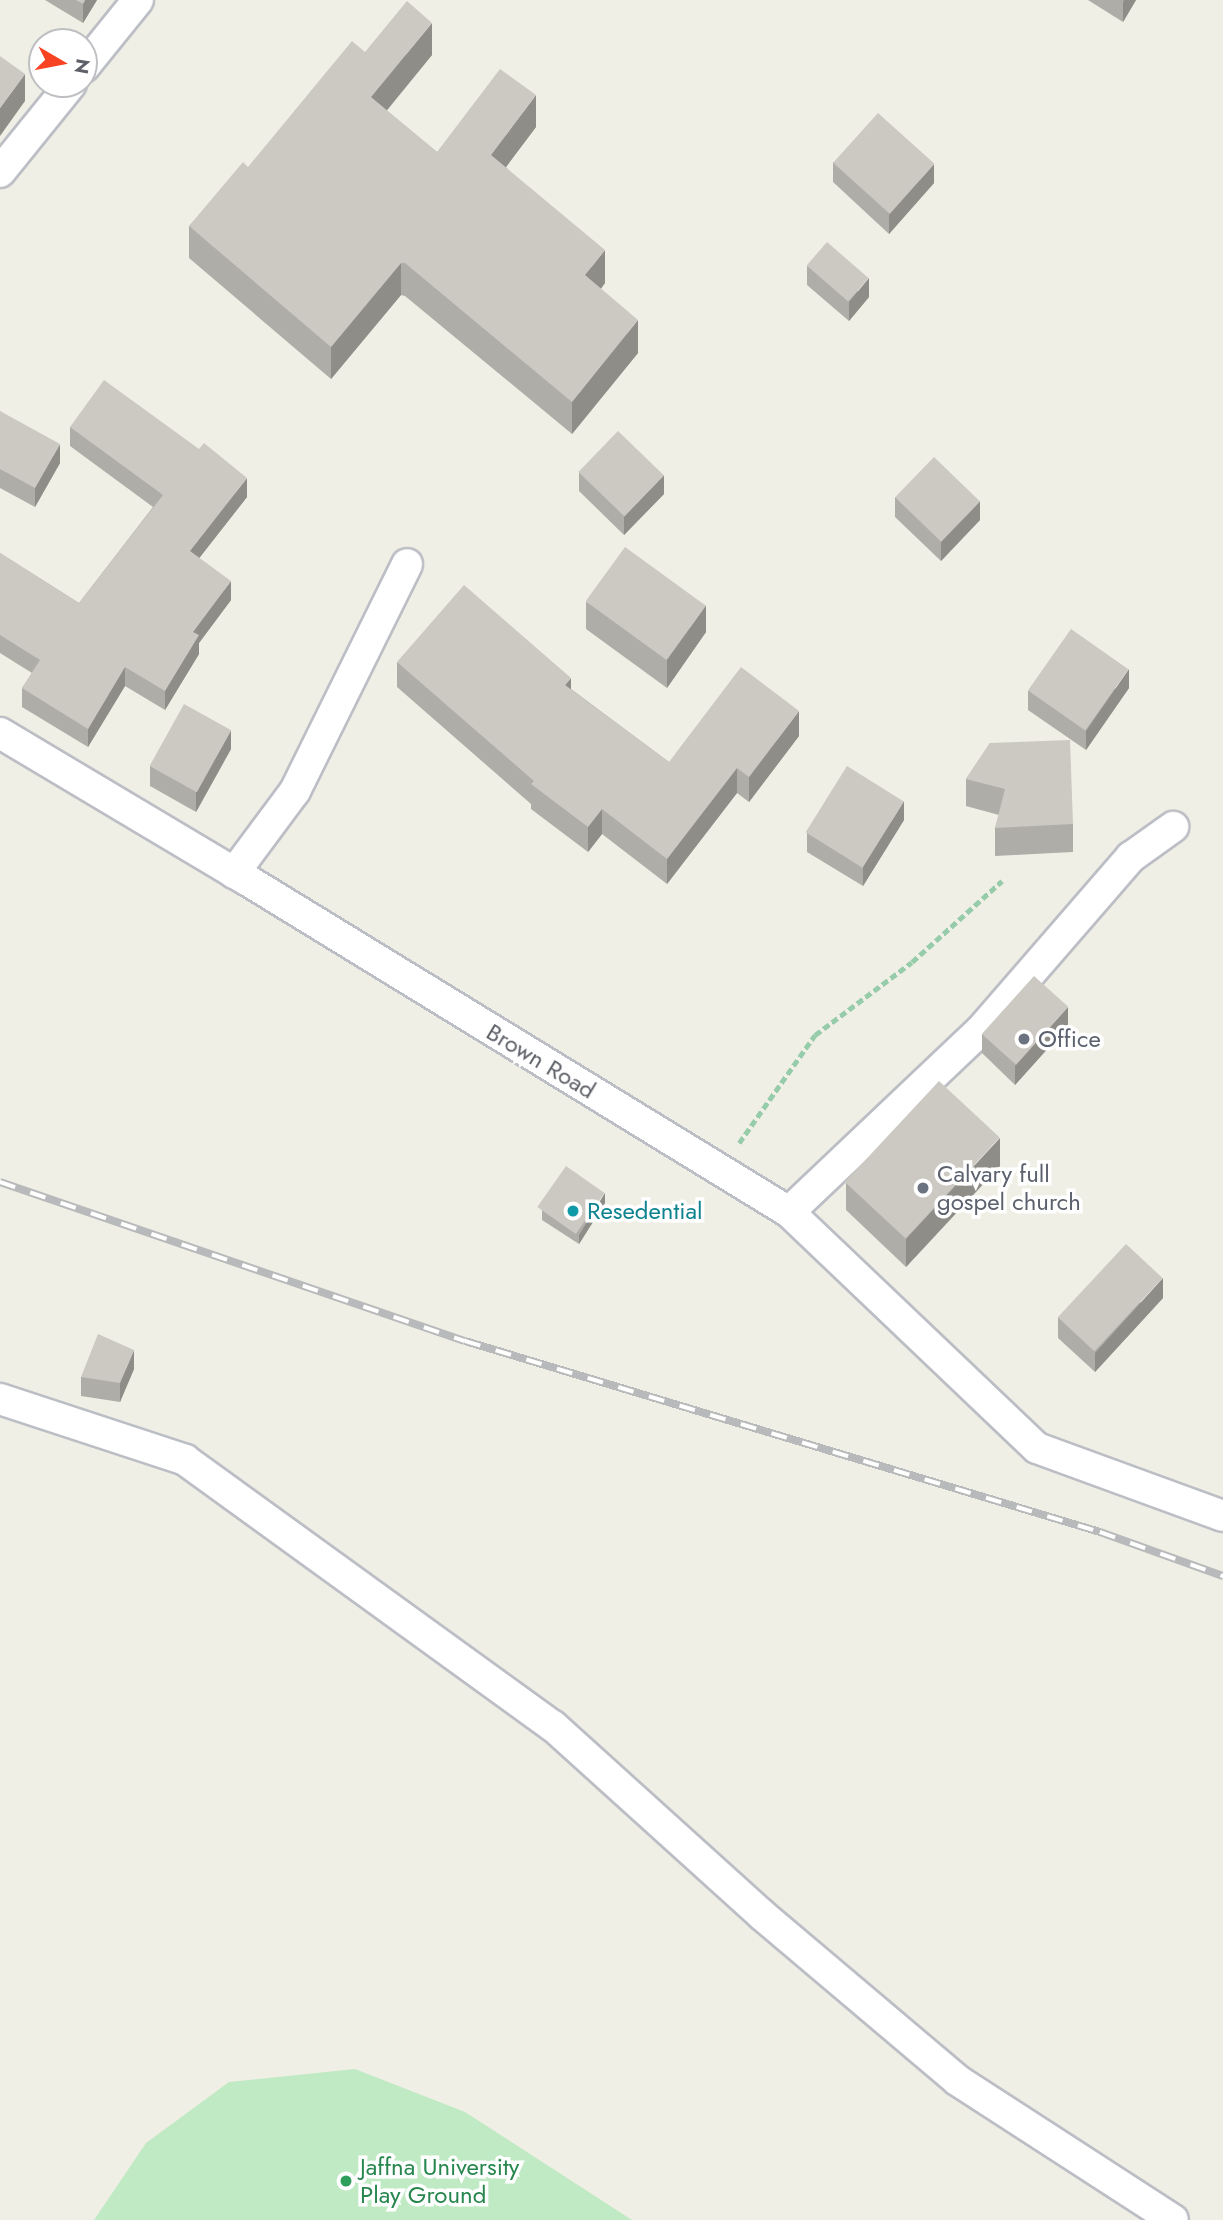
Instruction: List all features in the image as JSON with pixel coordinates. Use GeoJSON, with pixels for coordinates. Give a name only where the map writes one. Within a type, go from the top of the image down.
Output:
{"type":"FeatureCollection","features":[{"type":"Feature","properties":{"kind":"street"},"geometry":{"type":"LineString","coordinates":[[98,50],[138,0]]}},
{"type":"Feature","properties":{"kind":"street"},"geometry":{"type":"LineString","coordinates":[[0,173],[60,98]]}},
{"type":"Feature","properties":{"kind":"street"},"geometry":{"type":"LineString","coordinates":[[234,873],[295,791],[407,564]]}},
{"type":"Feature","properties":{"kind":"street","name":"Brown Road"},"geometry":{"type":"LineString","coordinates":[[0,733],[789,1212],[1037,1448],[1223,1516]]}},
{"type":"Feature","properties":{"kind":"street"},"geometry":{"type":"LineString","coordinates":[[789,1212],[981,1030],[1131,857],[1172,827]]}},
{"type":"Feature","properties":{"kind":"street"},"geometry":{"type":"LineString","coordinates":[[0,1399],[185,1460],[553,1726],[762,1915],[957,2080],[1173,2220]]}},
{"type":"Feature","properties":{"kind":"path"},"geometry":{"type":"LineString","coordinates":[[720,1170],[815,1035],[912,962],[1002,881]]}},
{"type":"Feature","properties":{"kind":"green space","name":"Jaffna University Play Ground"},"geometry":{"type":"Polygon","coordinates":[[[355,2069],[465,2112],[632,2220],[94,2220],[146,2143],[229,2082],[355,2069]]]}},
{"type":"Feature","properties":{"kind":"building"},"geometry":{"type":"Polygon","coordinates":[[[407,1],[432,23],[371,97],[437,152],[500,69],[536,95],[491,155],[605,250],[585,275],[638,320],[572,402],[405,263],[401,263],[331,347],[189,226],[243,162],[248,167],[352,41],[365,52],[407,1]]]}},
{"type":"Feature","properties":{"kind":"building"},"geometry":{"type":"Polygon","coordinates":[[[0,56],[25,74],[0,108],[0,56]]]}},
{"type":"Feature","properties":{"kind":"building"},"geometry":{"type":"Polygon","coordinates":[[[878,113],[934,164],[890,214],[833,163],[878,113]]]}},
{"type":"Feature","properties":{"kind":"building"},"geometry":{"type":"Polygon","coordinates":[[[827,242],[869,278],[848,301],[807,265],[827,242]]]}},
{"type":"Feature","properties":{"kind":"building"},"geometry":{"type":"Polygon","coordinates":[[[104,380],[199,449],[204,443],[247,478],[190,551],[231,581],[193,632],[199,635],[165,691],[125,667],[88,729],[22,688],[40,660],[0,635],[0,553],[79,603],[163,495],[70,427],[104,380]]]}},
{"type":"Feature","properties":{"kind":"building"},"geometry":{"type":"Polygon","coordinates":[[[0,411],[60,444],[35,488],[0,469],[0,411]]]}},
{"type":"Feature","properties":{"kind":"building"},"geometry":{"type":"Polygon","coordinates":[[[618,431],[664,475],[624,516],[578,472],[618,431]]]}},
{"type":"Feature","properties":{"kind":"building"},"geometry":{"type":"Polygon","coordinates":[[[934,457],[980,501],[941,542],[895,497],[934,457]]]}},
{"type":"Feature","properties":{"kind":"building"},"geometry":{"type":"Polygon","coordinates":[[[625,547],[706,606],[667,660],[586,601],[625,547]]]}},
{"type":"Feature","properties":{"kind":"building"},"geometry":{"type":"Polygon","coordinates":[[[464,585],[571,678],[565,685],[669,762],[741,667],[799,711],[749,777],[737,768],[667,859],[602,809],[588,827],[531,784],[534,781],[397,662],[464,585]]]}},
{"type":"Feature","properties":{"kind":"building"},"geometry":{"type":"Polygon","coordinates":[[[1071,629],[1128,669],[1085,731],[1028,690],[1071,629]]]}},
{"type":"Feature","properties":{"kind":"building"},"geometry":{"type":"Polygon","coordinates":[[[184,704],[231,730],[197,792],[150,766],[184,704]]]}},
{"type":"Feature","properties":{"kind":"building"},"geometry":{"type":"Polygon","coordinates":[[[1070,740],[1073,824],[995,828],[1005,789],[966,779],[990,743],[1070,740]]]}},
{"type":"Feature","properties":{"kind":"building"},"geometry":{"type":"Polygon","coordinates":[[[847,766],[904,802],[862,868],[806,832],[847,766]]]}},
{"type":"Feature","properties":{"kind":"building"},"geometry":{"type":"Polygon","coordinates":[[[1034,976],[1068,1007],[1016,1065],[982,1034],[1034,976]]]}},
{"type":"Feature","properties":{"kind":"building","name":"Calvary full gospel church"},"geometry":{"type":"Polygon","coordinates":[[[939,1081],[1000,1138],[906,1239],[845,1182],[939,1081]]]}},
{"type":"Feature","properties":{"kind":"building","name":"Resedential"},"geometry":{"type":"Polygon","coordinates":[[[566,1166],[605,1193],[576,1234],[537,1207],[566,1166]]]}},
{"type":"Feature","properties":{"kind":"building"},"geometry":{"type":"Polygon","coordinates":[[[1126,1244],[1163,1278],[1094,1351],[1058,1317],[1126,1244]]]}},
{"type":"Feature","properties":{"kind":"building"},"geometry":{"type":"Polygon","coordinates":[[[98,1334],[134,1350],[120,1383],[81,1377],[98,1334]]]}},
{"type":"Feature","properties":{"kind":"railway"},"geometry":{"type":"LineString","coordinates":[[0,1182],[465,1341],[1100,1532],[1223,1576]]}},
{"type":"Feature","properties":{"kind":"place","name":"Office"},"geometry":{"type":"Point","coordinates":[1024,1039]}},
{"type":"Feature","properties":{"kind":"place","name":"Calvary full gospel church"},"geometry":{"type":"Point","coordinates":[923,1188]}},
{"type":"Feature","properties":{"kind":"place","name":"Resedential"},"geometry":{"type":"Point","coordinates":[573,1211]}},
{"type":"Feature","properties":{"kind":"place","name":"Jaffna University Play Ground"},"geometry":{"type":"Point","coordinates":[346,2181]}}]}
